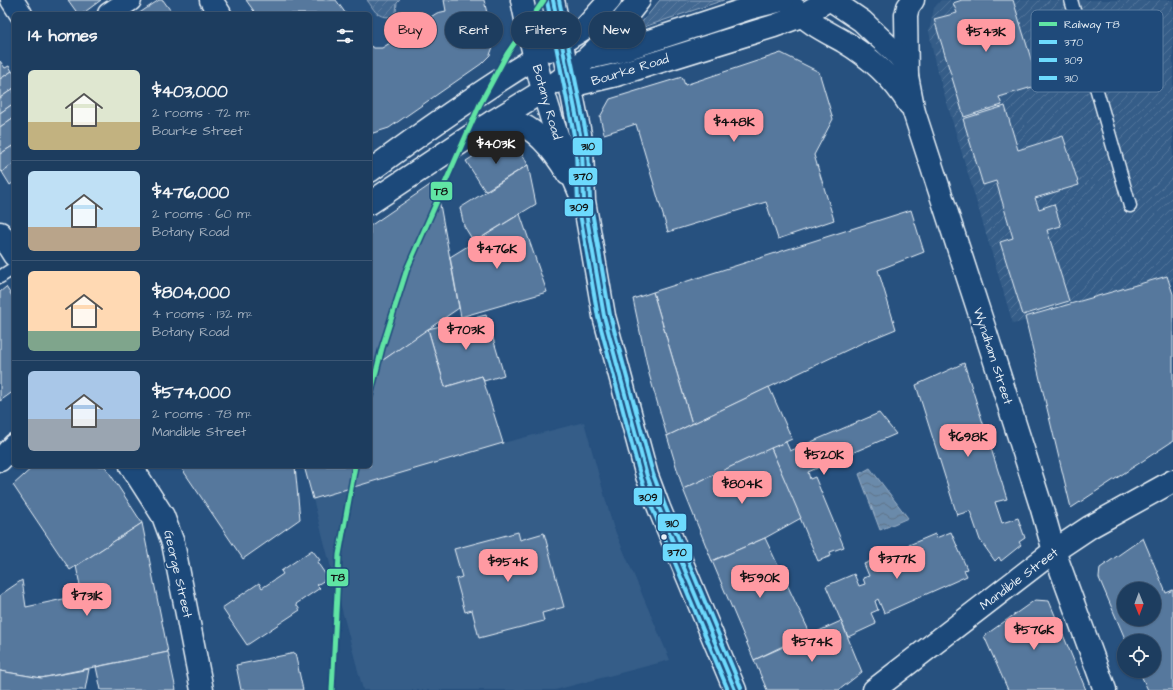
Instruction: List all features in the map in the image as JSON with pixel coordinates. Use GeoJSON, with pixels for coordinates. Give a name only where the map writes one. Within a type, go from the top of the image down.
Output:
{"type":"FeatureCollection","features":[{"type":"Feature","properties":{"kind":"main road"},"geometry":{"type":"LineString","coordinates":[[12,0],[20,12]]}},
{"type":"Feature","properties":{"kind":"main road"},"geometry":{"type":"LineString","coordinates":[[112,12],[130,0]]}},
{"type":"Feature","properties":{"kind":"main road"},"geometry":{"type":"LineString","coordinates":[[210,0],[219,12]]}},
{"type":"Feature","properties":{"kind":"main road","name":"Botany Road"},"geometry":{"type":"LineString","coordinates":[[522,0],[543,91],[563,154],[584,201]]}},
{"type":"Feature","properties":{"kind":"main road","name":"Botany Road"},"geometry":{"type":"LineString","coordinates":[[553,0],[582,150],[584,201],[604,316],[647,476],[735,690]]}},
{"type":"Feature","properties":{"kind":"main road"},"geometry":{"type":"LineString","coordinates":[[372,170],[452,111],[535,58],[566,66],[585,28],[610,0]]}},
{"type":"Feature","properties":{"kind":"main road"},"geometry":{"type":"LineString","coordinates":[[588,58],[610,36],[639,0]]}},
{"type":"Feature","properties":{"kind":"main road","name":"Bourke Road"},"geometry":{"type":"LineString","coordinates":[[543,91],[566,66],[588,58],[619,51],[763,4],[782,0]]}},
{"type":"Feature","properties":{"kind":"main road","name":"Wyndham Street"},"geometry":{"type":"LineString","coordinates":[[785,0],[801,16],[858,51],[878,67],[895,83],[914,112]]}},
{"type":"Feature","properties":{"kind":"main road","name":"Bourke Road"},"geometry":{"type":"LineString","coordinates":[[566,66],[616,75],[774,26],[801,16],[828,0]]}},
{"type":"Feature","properties":{"kind":"main road","name":"Wyndham Street"},"geometry":{"type":"LineString","coordinates":[[831,0],[862,21],[894,50],[903,62],[914,112],[1040,501],[1054,551],[1105,690]]}},
{"type":"Feature","properties":{"kind":"main road"},"geometry":{"type":"LineString","coordinates":[[907,76],[906,15],[908,7],[913,0]]}},
{"type":"Feature","properties":{"kind":"main road"},"geometry":{"type":"LineString","coordinates":[[372,202],[492,122],[543,91]]}},
{"type":"Feature","properties":{"kind":"main road"},"geometry":{"type":"LineString","coordinates":[[492,122],[513,122],[521,125],[536,135],[557,158],[584,201]]}},
{"type":"Feature","properties":{"kind":"main road"},"geometry":{"type":"LineString","coordinates":[[0,233],[12,252]]}},
{"type":"Feature","properties":{"kind":"main road"},"geometry":{"type":"LineString","coordinates":[[0,442],[12,433]]}},
{"type":"Feature","properties":{"kind":"main road"},"geometry":{"type":"LineString","coordinates":[[0,460],[12,447]]}},
{"type":"Feature","properties":{"kind":"main road","name":"George Street"},"geometry":{"type":"LineString","coordinates":[[132,468],[163,516],[170,534],[202,690]]}},
{"type":"Feature","properties":{"kind":"main road","name":"Mandible Street"},"geometry":{"type":"LineString","coordinates":[[874,690],[1054,551],[1090,526],[1173,481]]}},
{"type":"Feature","properties":{"kind":"lane"},"geometry":{"type":"LineString","coordinates":[[1071,0],[1074,10]]}},
{"type":"Feature","properties":{"kind":"lane"},"geometry":{"type":"LineString","coordinates":[[1097,92],[1130,206]]}},
{"type":"Feature","properties":{"kind":"lane"},"geometry":{"type":"LineString","coordinates":[[0,277],[12,269]]}},
{"type":"Feature","properties":{"kind":"shaded area"},"geometry":{"type":"Polygon","coordinates":[[[367,0],[400,0],[397,3],[396,12],[384,12],[384,17],[374,10],[367,0]]]}},
{"type":"Feature","properties":{"kind":"shaded area"},"geometry":{"type":"Polygon","coordinates":[[[660,0],[724,0],[645,27],[645,18],[660,0]]]}},
{"type":"Feature","properties":{"kind":"shaded area"},"geometry":{"type":"Polygon","coordinates":[[[941,0],[1173,0],[1173,281],[1013,324],[935,63],[929,31],[934,8],[941,0]]]}},
{"type":"Feature","properties":{"kind":"shaded area"},"geometry":{"type":"Polygon","coordinates":[[[584,422],[613,526],[670,660],[555,690],[363,690],[313,499],[503,443],[584,422]]]}},
{"type":"Feature","properties":{"kind":"water"},"geometry":{"type":"Polygon","coordinates":[[[870,468],[908,518],[880,530],[859,474],[870,468]]]}},
{"type":"Feature","properties":{"kind":"building"},"geometry":{"type":"Polygon","coordinates":[[[68,0],[101,0],[85,12],[77,12],[68,0]]]}},
{"type":"Feature","properties":{"kind":"building"},"geometry":{"type":"Polygon","coordinates":[[[159,0],[163,0],[172,12],[141,12],[159,0]]]}},
{"type":"Feature","properties":{"kind":"building"},"geometry":{"type":"Polygon","coordinates":[[[246,0],[336,0],[345,12],[255,12],[246,0]]]}},
{"type":"Feature","properties":{"kind":"building"},"geometry":{"type":"Polygon","coordinates":[[[444,0],[484,0],[487,12],[445,12],[445,48],[493,48],[490,55],[481,64],[389,128],[372,133],[372,47],[437,48],[437,13],[446,11],[444,0]]]}},
{"type":"Feature","properties":{"kind":"building"},"geometry":{"type":"Polygon","coordinates":[[[962,0],[1013,0],[1031,59],[1031,87],[999,97],[1002,105],[964,117],[934,19],[957,13],[953,3],[962,0]]]}},
{"type":"Feature","properties":{"kind":"building"},"geometry":{"type":"Polygon","coordinates":[[[781,53],[819,72],[833,119],[814,155],[834,220],[778,239],[766,202],[668,232],[636,124],[604,134],[600,117],[610,99],[682,77],[685,85],[781,53]]]}},
{"type":"Feature","properties":{"kind":"building"},"geometry":{"type":"Polygon","coordinates":[[[0,61],[5,68],[9,66],[12,71],[0,79],[0,61]]]}},
{"type":"Feature","properties":{"kind":"building"},"geometry":{"type":"Polygon","coordinates":[[[12,71],[12,89],[0,98],[0,79],[12,71]]]}},
{"type":"Feature","properties":{"kind":"building"},"geometry":{"type":"Polygon","coordinates":[[[12,89],[12,104],[0,113],[0,98],[12,89]]]}},
{"type":"Feature","properties":{"kind":"building"},"geometry":{"type":"Polygon","coordinates":[[[12,104],[12,118],[0,127],[0,113],[12,104]]]}},
{"type":"Feature","properties":{"kind":"building"},"geometry":{"type":"Polygon","coordinates":[[[1005,106],[1018,150],[1063,136],[1079,185],[1035,198],[1039,209],[1054,204],[1061,226],[1047,230],[1069,301],[1023,315],[1000,242],[1013,238],[996,181],[983,185],[963,119],[1005,106]]]}},
{"type":"Feature","properties":{"kind":"building"},"geometry":{"type":"Polygon","coordinates":[[[12,118],[12,146],[0,154],[0,127],[12,118]]]}},
{"type":"Feature","properties":{"kind":"building"},"geometry":{"type":"Polygon","coordinates":[[[501,144],[513,147],[522,153],[528,165],[485,191],[466,161],[488,147],[501,144]]]}},
{"type":"Feature","properties":{"kind":"building"},"geometry":{"type":"Polygon","coordinates":[[[12,146],[12,164],[2,172],[0,170],[0,154],[12,146]]]}},
{"type":"Feature","properties":{"kind":"building"},"geometry":{"type":"Polygon","coordinates":[[[12,164],[12,184],[10,185],[2,172],[12,164]]]}},
{"type":"Feature","properties":{"kind":"building"},"geometry":{"type":"Polygon","coordinates":[[[528,165],[536,204],[474,242],[464,226],[460,208],[528,165]]]}},
{"type":"Feature","properties":{"kind":"building"},"geometry":{"type":"Polygon","coordinates":[[[430,185],[439,199],[459,308],[372,368],[372,225],[430,185]]]}},
{"type":"Feature","properties":{"kind":"building"},"geometry":{"type":"Polygon","coordinates":[[[911,210],[924,252],[878,270],[896,329],[862,343],[692,424],[653,292],[911,210]]]}},
{"type":"Feature","properties":{"kind":"building"},"geometry":{"type":"Polygon","coordinates":[[[520,214],[547,292],[461,317],[450,257],[520,214]]]}},
{"type":"Feature","properties":{"kind":"building"},"geometry":{"type":"Polygon","coordinates":[[[1167,276],[1173,294],[1173,441],[1071,508],[1025,317],[1167,276]]]}},
{"type":"Feature","properties":{"kind":"building"},"geometry":{"type":"Polygon","coordinates":[[[6,287],[12,296],[12,392],[0,401],[0,292],[6,287]]]}},
{"type":"Feature","properties":{"kind":"building"},"geometry":{"type":"Polygon","coordinates":[[[653,292],[692,424],[667,436],[649,374],[633,299],[653,292]]]}},
{"type":"Feature","properties":{"kind":"building"},"geometry":{"type":"Polygon","coordinates":[[[486,315],[504,375],[484,381],[482,376],[445,387],[428,329],[486,315]]]}},
{"type":"Feature","properties":{"kind":"building"},"geometry":{"type":"Polygon","coordinates":[[[428,329],[445,387],[482,376],[503,443],[313,499],[305,468],[372,468],[372,368],[428,329]]]}},
{"type":"Feature","properties":{"kind":"building"},"geometry":{"type":"Polygon","coordinates":[[[964,363],[1007,499],[995,502],[1002,523],[1018,518],[1025,538],[1019,542],[1021,545],[1001,561],[999,557],[995,561],[980,540],[970,511],[957,515],[916,385],[964,363]]]}},
{"type":"Feature","properties":{"kind":"building"},"geometry":{"type":"Polygon","coordinates":[[[769,387],[792,439],[683,489],[667,436],[769,387]]]}},
{"type":"Feature","properties":{"kind":"building"},"geometry":{"type":"Polygon","coordinates":[[[879,413],[896,434],[808,472],[810,479],[815,477],[844,547],[830,552],[831,556],[818,561],[771,448],[786,442],[790,451],[879,413]]]}},
{"type":"Feature","properties":{"kind":"building"},"geometry":{"type":"Polygon","coordinates":[[[771,448],[801,518],[765,538],[712,561],[683,489],[771,448]]]}},
{"type":"Feature","properties":{"kind":"building"},"geometry":{"type":"Polygon","coordinates":[[[32,468],[106,468],[142,523],[70,570],[13,485],[32,468]]]}},
{"type":"Feature","properties":{"kind":"building"},"geometry":{"type":"Polygon","coordinates":[[[181,468],[295,468],[300,519],[243,559],[181,468]]]}},
{"type":"Feature","properties":{"kind":"building"},"geometry":{"type":"Polygon","coordinates":[[[142,523],[168,652],[41,678],[0,671],[0,595],[22,580],[26,607],[82,595],[76,566],[142,523]]]}},
{"type":"Feature","properties":{"kind":"building"},"geometry":{"type":"Polygon","coordinates":[[[518,532],[520,540],[544,533],[564,607],[542,613],[544,621],[479,638],[472,610],[465,612],[456,579],[462,577],[454,549],[518,532]]]}},
{"type":"Feature","properties":{"kind":"building"},"geometry":{"type":"Polygon","coordinates":[[[951,532],[967,569],[964,570],[967,576],[884,613],[878,599],[875,601],[878,610],[871,613],[876,624],[848,637],[826,586],[854,574],[859,586],[865,584],[863,578],[869,576],[864,564],[935,534],[936,538],[951,532]]]}},
{"type":"Feature","properties":{"kind":"building"},"geometry":{"type":"Polygon","coordinates":[[[765,538],[810,633],[754,660],[712,561],[765,538]]]}},
{"type":"Feature","properties":{"kind":"building"},"geometry":{"type":"Polygon","coordinates":[[[1143,538],[1166,593],[1173,590],[1173,690],[1148,690],[1142,678],[1161,678],[1161,634],[1123,634],[1120,626],[1161,626],[1161,582],[1117,582],[1117,620],[1099,578],[1100,568],[1143,538]]]}},
{"type":"Feature","properties":{"kind":"building"},"geometry":{"type":"Polygon","coordinates":[[[312,550],[320,560],[317,562],[328,578],[317,585],[320,588],[296,604],[300,610],[247,645],[222,608],[259,583],[262,588],[283,574],[281,571],[312,550]]]}},
{"type":"Feature","properties":{"kind":"building"},"geometry":{"type":"Polygon","coordinates":[[[1035,600],[1049,601],[1086,690],[1008,690],[984,636],[1035,600]]]}},
{"type":"Feature","properties":{"kind":"building"},"geometry":{"type":"Polygon","coordinates":[[[841,621],[862,672],[839,690],[767,690],[754,660],[841,621]]]}},
{"type":"Feature","properties":{"kind":"building"},"geometry":{"type":"Polygon","coordinates":[[[168,652],[176,690],[101,690],[96,667],[168,652]]]}},
{"type":"Feature","properties":{"kind":"building"},"geometry":{"type":"Polygon","coordinates":[[[295,653],[303,690],[241,690],[236,665],[295,653]]]}},
{"type":"Feature","properties":{"kind":"building"},"geometry":{"type":"Polygon","coordinates":[[[89,669],[85,690],[0,690],[0,671],[41,678],[89,669]]]}},
{"type":"Feature","properties":{"kind":"rail line","name":"T8"},"geometry":{"type":"LineString","coordinates":[[372,388],[382,348],[407,269],[480,104],[507,54],[544,0]]}},
{"type":"Feature","properties":{"kind":"rail line","name":"T8"},"geometry":{"type":"LineString","coordinates":[[332,690],[339,555],[355,468]]}},
{"type":"Feature","properties":{"kind":"transit line","name":"370"},"geometry":{"type":"LineString","coordinates":[[553,0],[580,134],[584,201],[604,316],[647,476],[735,690]]}},
{"type":"Feature","properties":{"kind":"transit line","name":"310"},"geometry":{"type":"LineString","coordinates":[[559,0],[586,133],[590,200],[610,315],[653,474],[741,688]]}},
{"type":"Feature","properties":{"kind":"transit line","name":"309"},"geometry":{"type":"LineString","coordinates":[[547,1],[574,135],[578,202],[598,317],[641,478],[728,690]]}}]}
